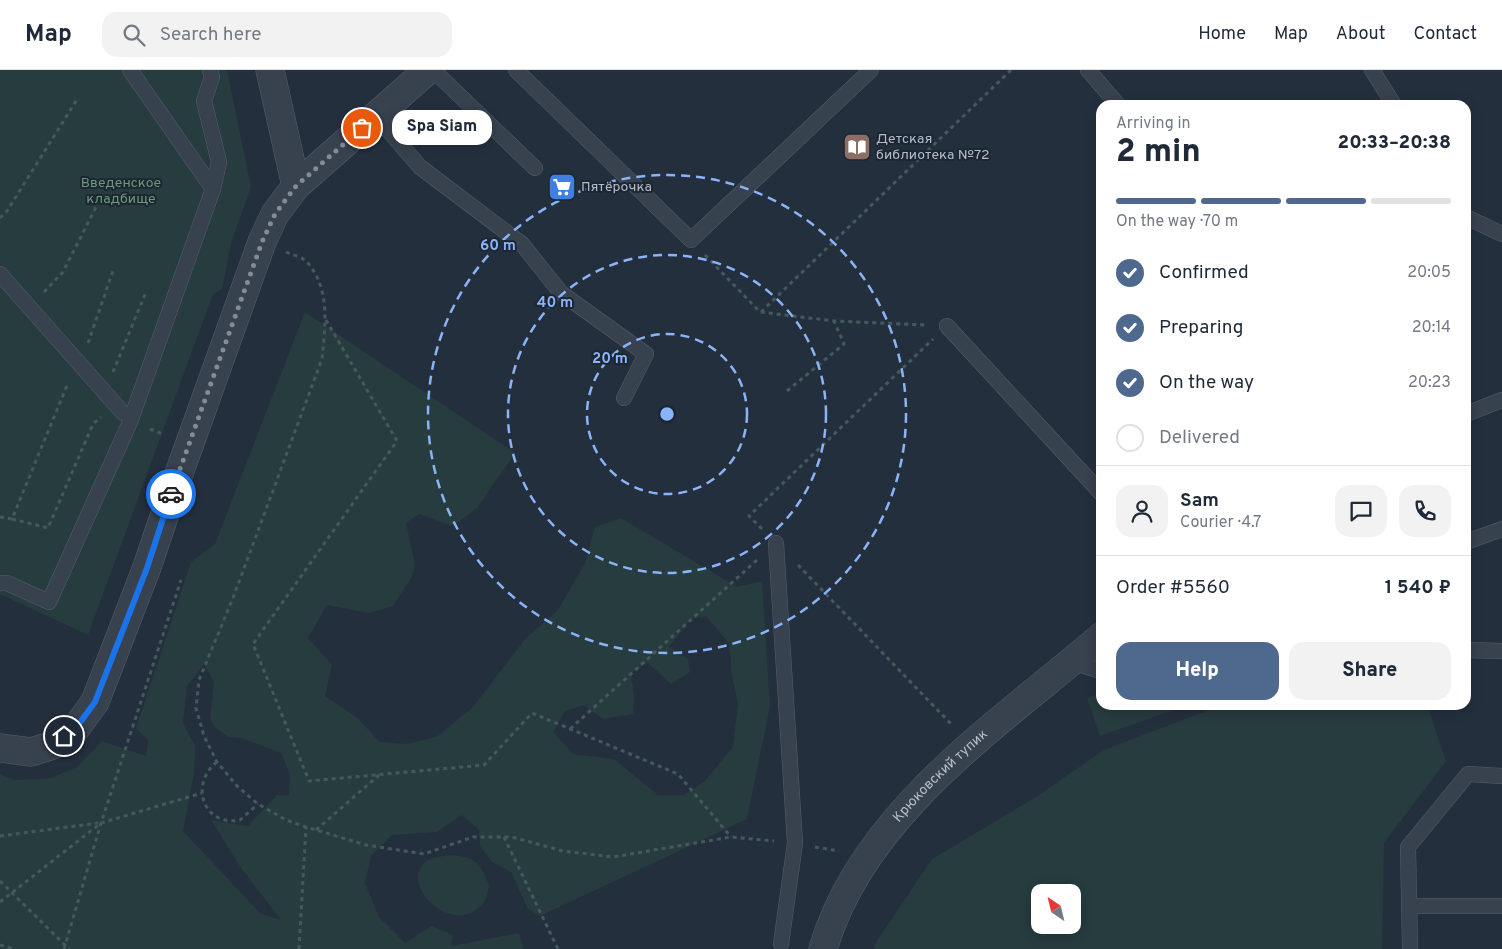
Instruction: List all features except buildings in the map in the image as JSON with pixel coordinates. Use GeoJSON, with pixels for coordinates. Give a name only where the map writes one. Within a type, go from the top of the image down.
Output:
{"type":"FeatureCollection","features":[{"type":"Feature","properties":{"kind":"street"},"geometry":{"type":"LineString","coordinates":[[270,70],[296,186]]}},
{"type":"Feature","properties":{"kind":"street"},"geometry":{"type":"LineString","coordinates":[[0,748],[31,752],[53,745],[76,728],[95,702],[147,568],[262,242],[275,214],[296,186],[428,70]]}},
{"type":"Feature","properties":{"kind":"street","name":"Крюковский тупик"},"geometry":{"type":"LineString","coordinates":[[823,949],[848,887],[881,837],[922,792],[977,740],[1096,641]]}},
{"type":"Feature","properties":{"kind":"lane"},"geometry":{"type":"LineString","coordinates":[[130,70],[213,189]]}},
{"type":"Feature","properties":{"kind":"lane"},"geometry":{"type":"LineString","coordinates":[[0,583],[6,583],[49,602],[130,422],[213,189],[219,162],[204,101],[212,77],[210,70]]}},
{"type":"Feature","properties":{"kind":"lane"},"geometry":{"type":"LineString","coordinates":[[433,70],[535,168]]}},
{"type":"Feature","properties":{"kind":"lane"},"geometry":{"type":"LineString","coordinates":[[516,70],[691,240],[871,70]]}},
{"type":"Feature","properties":{"kind":"lane"},"geometry":{"type":"LineString","coordinates":[[1088,70],[1114,100]]}},
{"type":"Feature","properties":{"kind":"lane"},"geometry":{"type":"LineString","coordinates":[[1372,70],[1391,100]]}},
{"type":"Feature","properties":{"kind":"lane"},"geometry":{"type":"LineString","coordinates":[[376,116],[420,168],[522,244],[561,293],[646,354],[624,398]]}},
{"type":"Feature","properties":{"kind":"lane"},"geometry":{"type":"LineString","coordinates":[[1471,220],[1502,234]]}},
{"type":"Feature","properties":{"kind":"lane"},"geometry":{"type":"LineString","coordinates":[[0,274],[119,408]]}},
{"type":"Feature","properties":{"kind":"lane"},"geometry":{"type":"LineString","coordinates":[[946,326],[1096,488]]}},
{"type":"Feature","properties":{"kind":"lane"},"geometry":{"type":"LineString","coordinates":[[1471,412],[1502,400]]}},
{"type":"Feature","properties":{"kind":"lane"},"geometry":{"type":"LineString","coordinates":[[1471,540],[1502,529]]}},
{"type":"Feature","properties":{"kind":"lane"},"geometry":{"type":"LineString","coordinates":[[776,543],[795,843],[781,944]]}},
{"type":"Feature","properties":{"kind":"lane"},"geometry":{"type":"LineString","coordinates":[[1471,650],[1502,650]]}},
{"type":"Feature","properties":{"kind":"lane"},"geometry":{"type":"LineString","coordinates":[[1072,662],[1096,669]]}},
{"type":"Feature","properties":{"kind":"lane"},"geometry":{"type":"LineString","coordinates":[[1410,949],[1408,847],[1468,774],[1502,776]]}},
{"type":"Feature","properties":{"kind":"lane"},"geometry":{"type":"LineString","coordinates":[[1410,906],[1502,906]]}},
{"type":"Feature","properties":{"kind":"path"},"geometry":{"type":"LineString","coordinates":[[760,312],[1011,70]]}},
{"type":"Feature","properties":{"kind":"path"},"geometry":{"type":"LineString","coordinates":[[0,218],[7,211],[78,98]]}},
{"type":"Feature","properties":{"kind":"path"},"geometry":{"type":"LineString","coordinates":[[30,307],[63,272],[96,207]]}},
{"type":"Feature","properties":{"kind":"path"},"geometry":{"type":"LineString","coordinates":[[691,240],[760,312],[834,321],[946,326]]}},
{"type":"Feature","properties":{"kind":"path"},"geometry":{"type":"LineString","coordinates":[[262,242],[306,260],[322,291],[325,320],[322,360],[233,598],[199,680],[196,708],[204,736],[217,762],[237,786],[258,804],[286,820],[366,845],[424,854],[473,837],[504,837],[563,851],[613,857],[731,837],[795,843],[839,851]]}},
{"type":"Feature","properties":{"kind":"path"},"geometry":{"type":"LineString","coordinates":[[12,519],[79,363],[114,268]]}},
{"type":"Feature","properties":{"kind":"path"},"geometry":{"type":"LineString","coordinates":[[100,388],[110,378],[146,292]]}},
{"type":"Feature","properties":{"kind":"path"},"geometry":{"type":"LineString","coordinates":[[325,320],[397,441],[254,644],[309,781],[484,765],[532,713],[678,774],[731,837]]}},
{"type":"Feature","properties":{"kind":"path"},"geometry":{"type":"LineString","coordinates":[[787,391],[844,344],[834,321]]}},
{"type":"Feature","properties":{"kind":"path"},"geometry":{"type":"LineString","coordinates":[[946,326],[749,516],[952,725]]}},
{"type":"Feature","properties":{"kind":"path"},"geometry":{"type":"LineString","coordinates":[[0,517],[48,528],[93,424],[119,408]]}},
{"type":"Feature","properties":{"kind":"path"},"geometry":{"type":"LineString","coordinates":[[570,729],[776,543]]}},
{"type":"Feature","properties":{"kind":"path"},"geometry":{"type":"LineString","coordinates":[[0,881],[67,948],[101,822],[182,580]]}},
{"type":"Feature","properties":{"kind":"path"},"geometry":{"type":"LineString","coordinates":[[217,762],[204,777],[202,793],[206,807],[224,820],[240,820],[258,804]]}},
{"type":"Feature","properties":{"kind":"path"},"geometry":{"type":"LineString","coordinates":[[316,830],[379,774]]}},
{"type":"Feature","properties":{"kind":"path"},"geometry":{"type":"LineString","coordinates":[[0,836],[101,822],[202,793]]}},
{"type":"Feature","properties":{"kind":"path"},"geometry":{"type":"LineString","coordinates":[[0,902],[101,822]]}},
{"type":"Feature","properties":{"kind":"path"},"geometry":{"type":"LineString","coordinates":[[299,949],[306,827]]}},
{"type":"Feature","properties":{"kind":"path"},"geometry":{"type":"LineString","coordinates":[[504,837],[558,949]]}},
{"type":"Feature","properties":{"kind":"path"},"geometry":{"type":"LineString","coordinates":[[0,945],[14,949]]}},
{"type":"Feature","properties":{"kind":"green space","name":"Введенское кладбище"},"geometry":{"type":"Polygon","coordinates":[[[0,70],[227,70],[251,187],[232,240],[222,289],[213,294],[88,635],[0,594],[0,70]]]}},
{"type":"Feature","properties":{"kind":"green space"},"geometry":{"type":"Polygon","coordinates":[[[305,312],[515,453],[477,508],[453,526],[419,514],[406,523],[415,564],[413,575],[393,606],[369,613],[327,605],[308,638],[332,665],[325,696],[358,718],[379,742],[407,744],[438,736],[473,707],[526,638],[558,610],[585,563],[595,527],[621,518],[737,587],[762,581],[770,706],[747,819],[540,916],[528,909],[511,872],[492,862],[480,846],[479,830],[462,815],[437,832],[392,835],[371,856],[365,883],[379,917],[405,943],[432,926],[453,935],[451,946],[519,933],[524,949],[0,949],[0,774],[15,780],[51,778],[77,767],[102,741],[146,756],[148,741],[136,728],[191,562],[215,544],[305,312]],[[706,616],[691,619],[669,647],[688,659],[690,672],[671,684],[647,662],[631,674],[634,697],[633,714],[603,719],[584,705],[565,711],[553,732],[573,754],[614,759],[658,795],[683,795],[704,782],[733,747],[738,704],[732,676],[729,643],[706,616]],[[204,664],[187,686],[183,723],[195,746],[194,773],[183,831],[261,914],[281,920],[241,868],[211,820],[248,826],[277,795],[289,795],[290,774],[281,753],[242,738],[228,737],[215,727],[210,719],[214,682],[204,664]]]}},
{"type":"Feature","properties":{"kind":"green space"},"geometry":{"type":"Polygon","coordinates":[[[1096,695],[1096,710],[1173,710],[1100,736],[1087,698],[1096,695]]]}},
{"type":"Feature","properties":{"kind":"green space"},"geometry":{"type":"Polygon","coordinates":[[[1209,710],[1429,710],[1446,761],[1384,843],[1382,949],[874,949],[875,944],[932,859],[1033,799],[1104,750],[1209,710]]]}},
{"type":"Feature","properties":{"kind":"green space"},"geometry":{"type":"Polygon","coordinates":[[[449,855],[465,857],[475,862],[489,885],[483,903],[471,913],[457,915],[443,911],[431,903],[422,892],[418,880],[420,868],[430,859],[449,855]]]}},
{"type":"Feature","properties":{"kind":"way so far"},"geometry":{"type":"LineString","coordinates":[[171,494],[262,242],[275,214],[296,186],[362,128]]}},
{"type":"Feature","properties":{"kind":"place","name":"Spa Siam"},"geometry":{"type":"Point","coordinates":[362,128]}},
{"type":"Feature","properties":{"kind":"place","name":"Детская библиотека №72"},"geometry":{"type":"Point","coordinates":[857,147]}},
{"type":"Feature","properties":{"kind":"place","name":"Пятёрочка"},"geometry":{"type":"Point","coordinates":[562,187]}},
{"type":"Feature","properties":{"kind":"route"},"geometry":{"type":"LineString","coordinates":[[64,736],[76,728],[95,702],[147,568],[171,494]]}}]}
